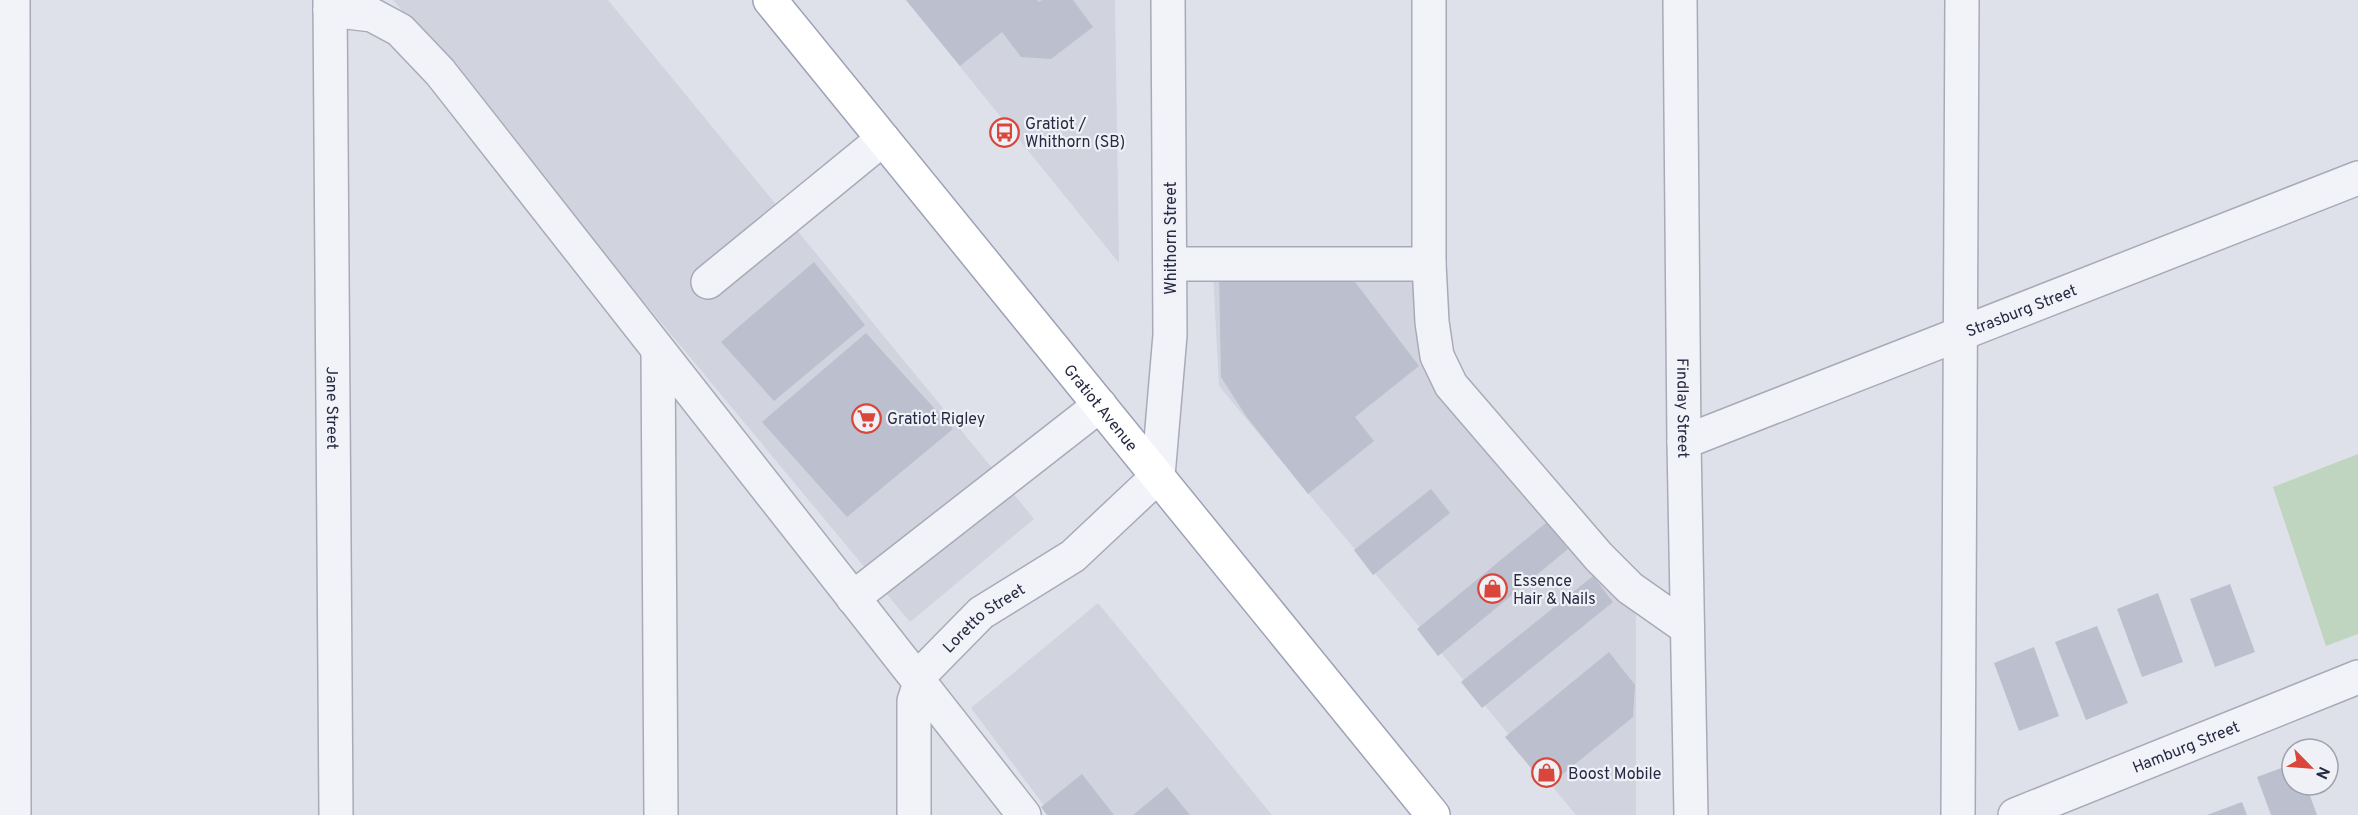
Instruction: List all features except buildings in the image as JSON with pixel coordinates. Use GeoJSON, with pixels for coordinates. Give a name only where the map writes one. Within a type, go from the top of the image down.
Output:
{"type":"FeatureCollection","features":[{"type":"Feature","properties":{"kind":"main road","name":"Gratiot Avenue"},"geometry":{"type":"LineString","coordinates":[[770,0],[1433,815]]}},
{"type":"Feature","properties":{"kind":"street"},"geometry":{"type":"LineString","coordinates":[[13,0],[14,815]]}},
{"type":"Feature","properties":{"kind":"street","name":"Whithorn Street"},"geometry":{"type":"LineString","coordinates":[[1158,476],[1170,335],[1168,0]]}},
{"type":"Feature","properties":{"kind":"street"},"geometry":{"type":"LineString","coordinates":[[1429,0],[1429,264],[1432,322],[1437,356],[1451,385],[1599,557],[1630,588],[1687,628]]}},
{"type":"Feature","properties":{"kind":"street","name":"Findlay Street"},"geometry":{"type":"LineString","coordinates":[[1680,0],[1690,815]]}},
{"type":"Feature","properties":{"kind":"street"},"geometry":{"type":"LineString","coordinates":[[1958,815],[1962,0]]}},
{"type":"Feature","properties":{"kind":"street"},"geometry":{"type":"LineString","coordinates":[[330,5],[372,15],[399,30],[440,72],[1024,815]]}},
{"type":"Feature","properties":{"kind":"street","name":"Jane Street"},"geometry":{"type":"LineString","coordinates":[[330,5],[336,815]]}},
{"type":"Feature","properties":{"kind":"street"},"geometry":{"type":"LineString","coordinates":[[708,282],[884,139]]}},
{"type":"Feature","properties":{"kind":"street","name":"Strasburg Street"},"geometry":{"type":"LineString","coordinates":[[1684,442],[2358,178]]}},
{"type":"Feature","properties":{"kind":"street"},"geometry":{"type":"LineString","coordinates":[[1170,264],[1429,264]]}},
{"type":"Feature","properties":{"kind":"street"},"geometry":{"type":"LineString","coordinates":[[658,351],[661,815]]}},
{"type":"Feature","properties":{"kind":"street"},"geometry":{"type":"LineString","coordinates":[[853,598],[1100,405]]}},
{"type":"Feature","properties":{"kind":"street","name":"Loretto Street"},"geometry":{"type":"LineString","coordinates":[[914,815],[914,700],[924,671],[981,614],[1073,556],[1158,476]]}},
{"type":"Feature","properties":{"kind":"street","name":"Hamburg Street"},"geometry":{"type":"LineString","coordinates":[[2015,815],[2358,676]]}},
{"type":"Feature","properties":{"kind":"shaded area"},"geometry":{"type":"Polygon","coordinates":[[[393,0],[608,0],[1034,519],[910,622],[393,0]]]}},
{"type":"Feature","properties":{"kind":"shaded area"},"geometry":{"type":"Polygon","coordinates":[[[906,0],[1115,0],[1119,263],[906,0]]]}},
{"type":"Feature","properties":{"kind":"shaded area"},"geometry":{"type":"Polygon","coordinates":[[[1213,274],[1414,279],[1423,352],[1636,605],[1636,815],[1576,815],[1219,386],[1213,274]]]}},
{"type":"Feature","properties":{"kind":"shaded area"},"geometry":{"type":"Polygon","coordinates":[[[1098,603],[1272,815],[1051,815],[971,708],[1098,603]]]}},
{"type":"Feature","properties":{"kind":"green space"},"geometry":{"type":"Polygon","coordinates":[[[2358,454],[2358,634],[2326,646],[2273,487],[2358,454]]]}},
{"type":"Feature","properties":{"kind":"place","name":"Gratiot / Whithorn (SB)"},"geometry":{"type":"Point","coordinates":[1004,132]}},
{"type":"Feature","properties":{"kind":"place","name":"Gratiot Rigley"},"geometry":{"type":"Point","coordinates":[866,418]}},
{"type":"Feature","properties":{"kind":"place","name":"Essence Hair & Nails"},"geometry":{"type":"Point","coordinates":[1492,589]}},
{"type":"Feature","properties":{"kind":"place","name":"Boost Mobile"},"geometry":{"type":"Point","coordinates":[1547,773]}}]}
